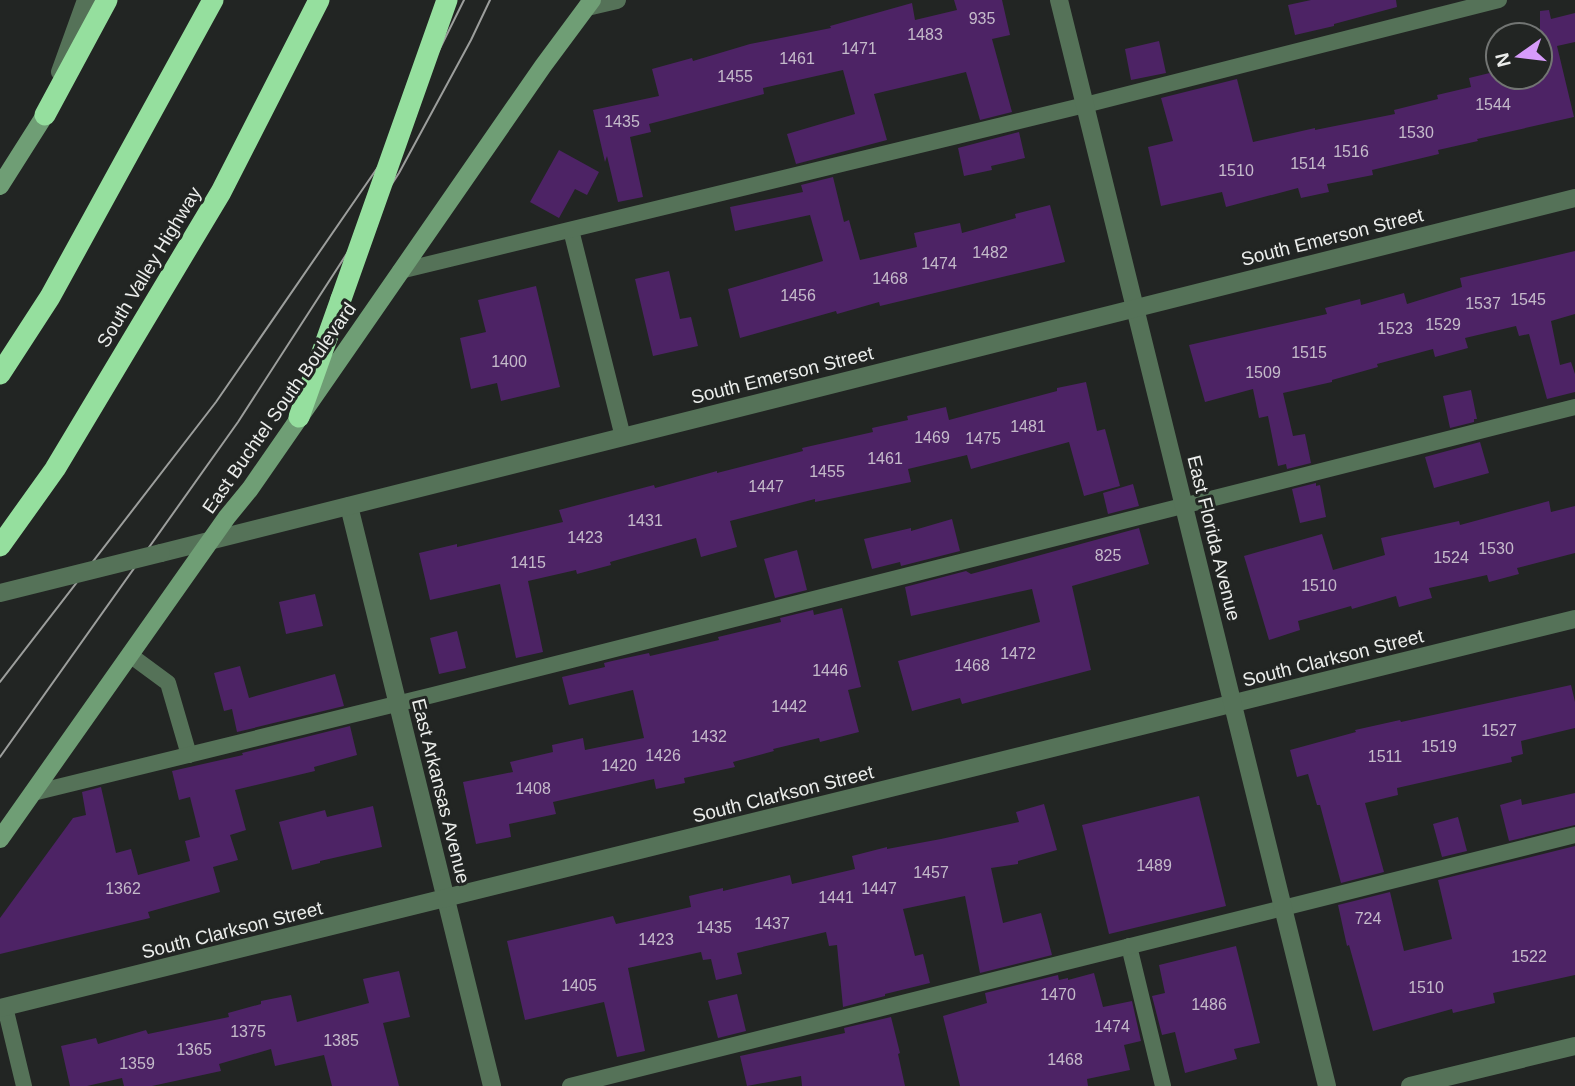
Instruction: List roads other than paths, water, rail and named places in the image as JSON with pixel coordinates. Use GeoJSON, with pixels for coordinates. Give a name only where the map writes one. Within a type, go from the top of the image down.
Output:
{"type":"FeatureCollection","features":[{"type":"Feature","properties":{"kind":"highway"},"geometry":{"type":"LineString","coordinates":[[45,115],[107,0]]}},
{"type":"Feature","properties":{"kind":"highway"},"geometry":{"type":"LineString","coordinates":[[0,374],[50,297],[214,0]]}},
{"type":"Feature","properties":{"kind":"highway","name":"South Valley Highway"},"geometry":{"type":"LineString","coordinates":[[0,546],[55,469],[220,192],[319,0]]}},
{"type":"Feature","properties":{"kind":"highway"},"geometry":{"type":"LineString","coordinates":[[299,417],[447,0]]}},
{"type":"Feature","properties":{"kind":"main road","name":"East Buchtel South Boulevard"},"geometry":{"type":"LineString","coordinates":[[0,839],[210,540],[250,489],[589,4]]}},
{"type":"Feature","properties":{"kind":"main road"},"geometry":{"type":"LineString","coordinates":[[0,186],[45,115]]}},
{"type":"Feature","properties":{"kind":"street"},"geometry":{"type":"LineString","coordinates":[[45,115],[86,0]]}},
{"type":"Feature","properties":{"kind":"street"},"geometry":{"type":"LineString","coordinates":[[589,4],[617,0]]}},
{"type":"Feature","properties":{"kind":"street","name":"East Florida Avenue"},"geometry":{"type":"LineString","coordinates":[[1059,0],[1327,1086]]}},
{"type":"Feature","properties":{"kind":"street","name":"South Emerson Street"},"geometry":{"type":"LineString","coordinates":[[0,593],[1575,198]]}},
{"type":"Feature","properties":{"kind":"street","name":"East Arkansas Avenue"},"geometry":{"type":"LineString","coordinates":[[349,506],[492,1086]]}},
{"type":"Feature","properties":{"kind":"street","name":"South Clarkson Street"},"geometry":{"type":"LineString","coordinates":[[2,1008],[1575,619]]}},
{"type":"Feature","properties":{"kind":"street"},"geometry":{"type":"LineString","coordinates":[[1410,1086],[1575,1046]]}},
{"type":"Feature","properties":{"kind":"lane"},"geometry":{"type":"LineString","coordinates":[[400,271],[1085,105],[1499,0]]}},
{"type":"Feature","properties":{"kind":"lane"},"geometry":{"type":"LineString","coordinates":[[571,230],[623,437]]}},
{"type":"Feature","properties":{"kind":"lane"},"geometry":{"type":"LineString","coordinates":[[33,793],[398,704],[1575,407]]}},
{"type":"Feature","properties":{"kind":"lane"},"geometry":{"type":"LineString","coordinates":[[130,655],[168,683],[189,755]]}},
{"type":"Feature","properties":{"kind":"lane"},"geometry":{"type":"LineString","coordinates":[[570,1086],[1575,835]]}},
{"type":"Feature","properties":{"kind":"lane"},"geometry":{"type":"LineString","coordinates":[[1129,946],[1163,1086]]}},
{"type":"Feature","properties":{"kind":"lane"},"geometry":{"type":"LineString","coordinates":[[2,1008],[24,1086]]}},
{"type":"Feature","properties":{"kind":"tram line"},"geometry":{"type":"LineString","coordinates":[[0,682],[216,402],[389,151],[464,0]]}},
{"type":"Feature","properties":{"kind":"tram line"},"geometry":{"type":"LineString","coordinates":[[0,757],[238,422],[399,173],[490,0]]}}]}
